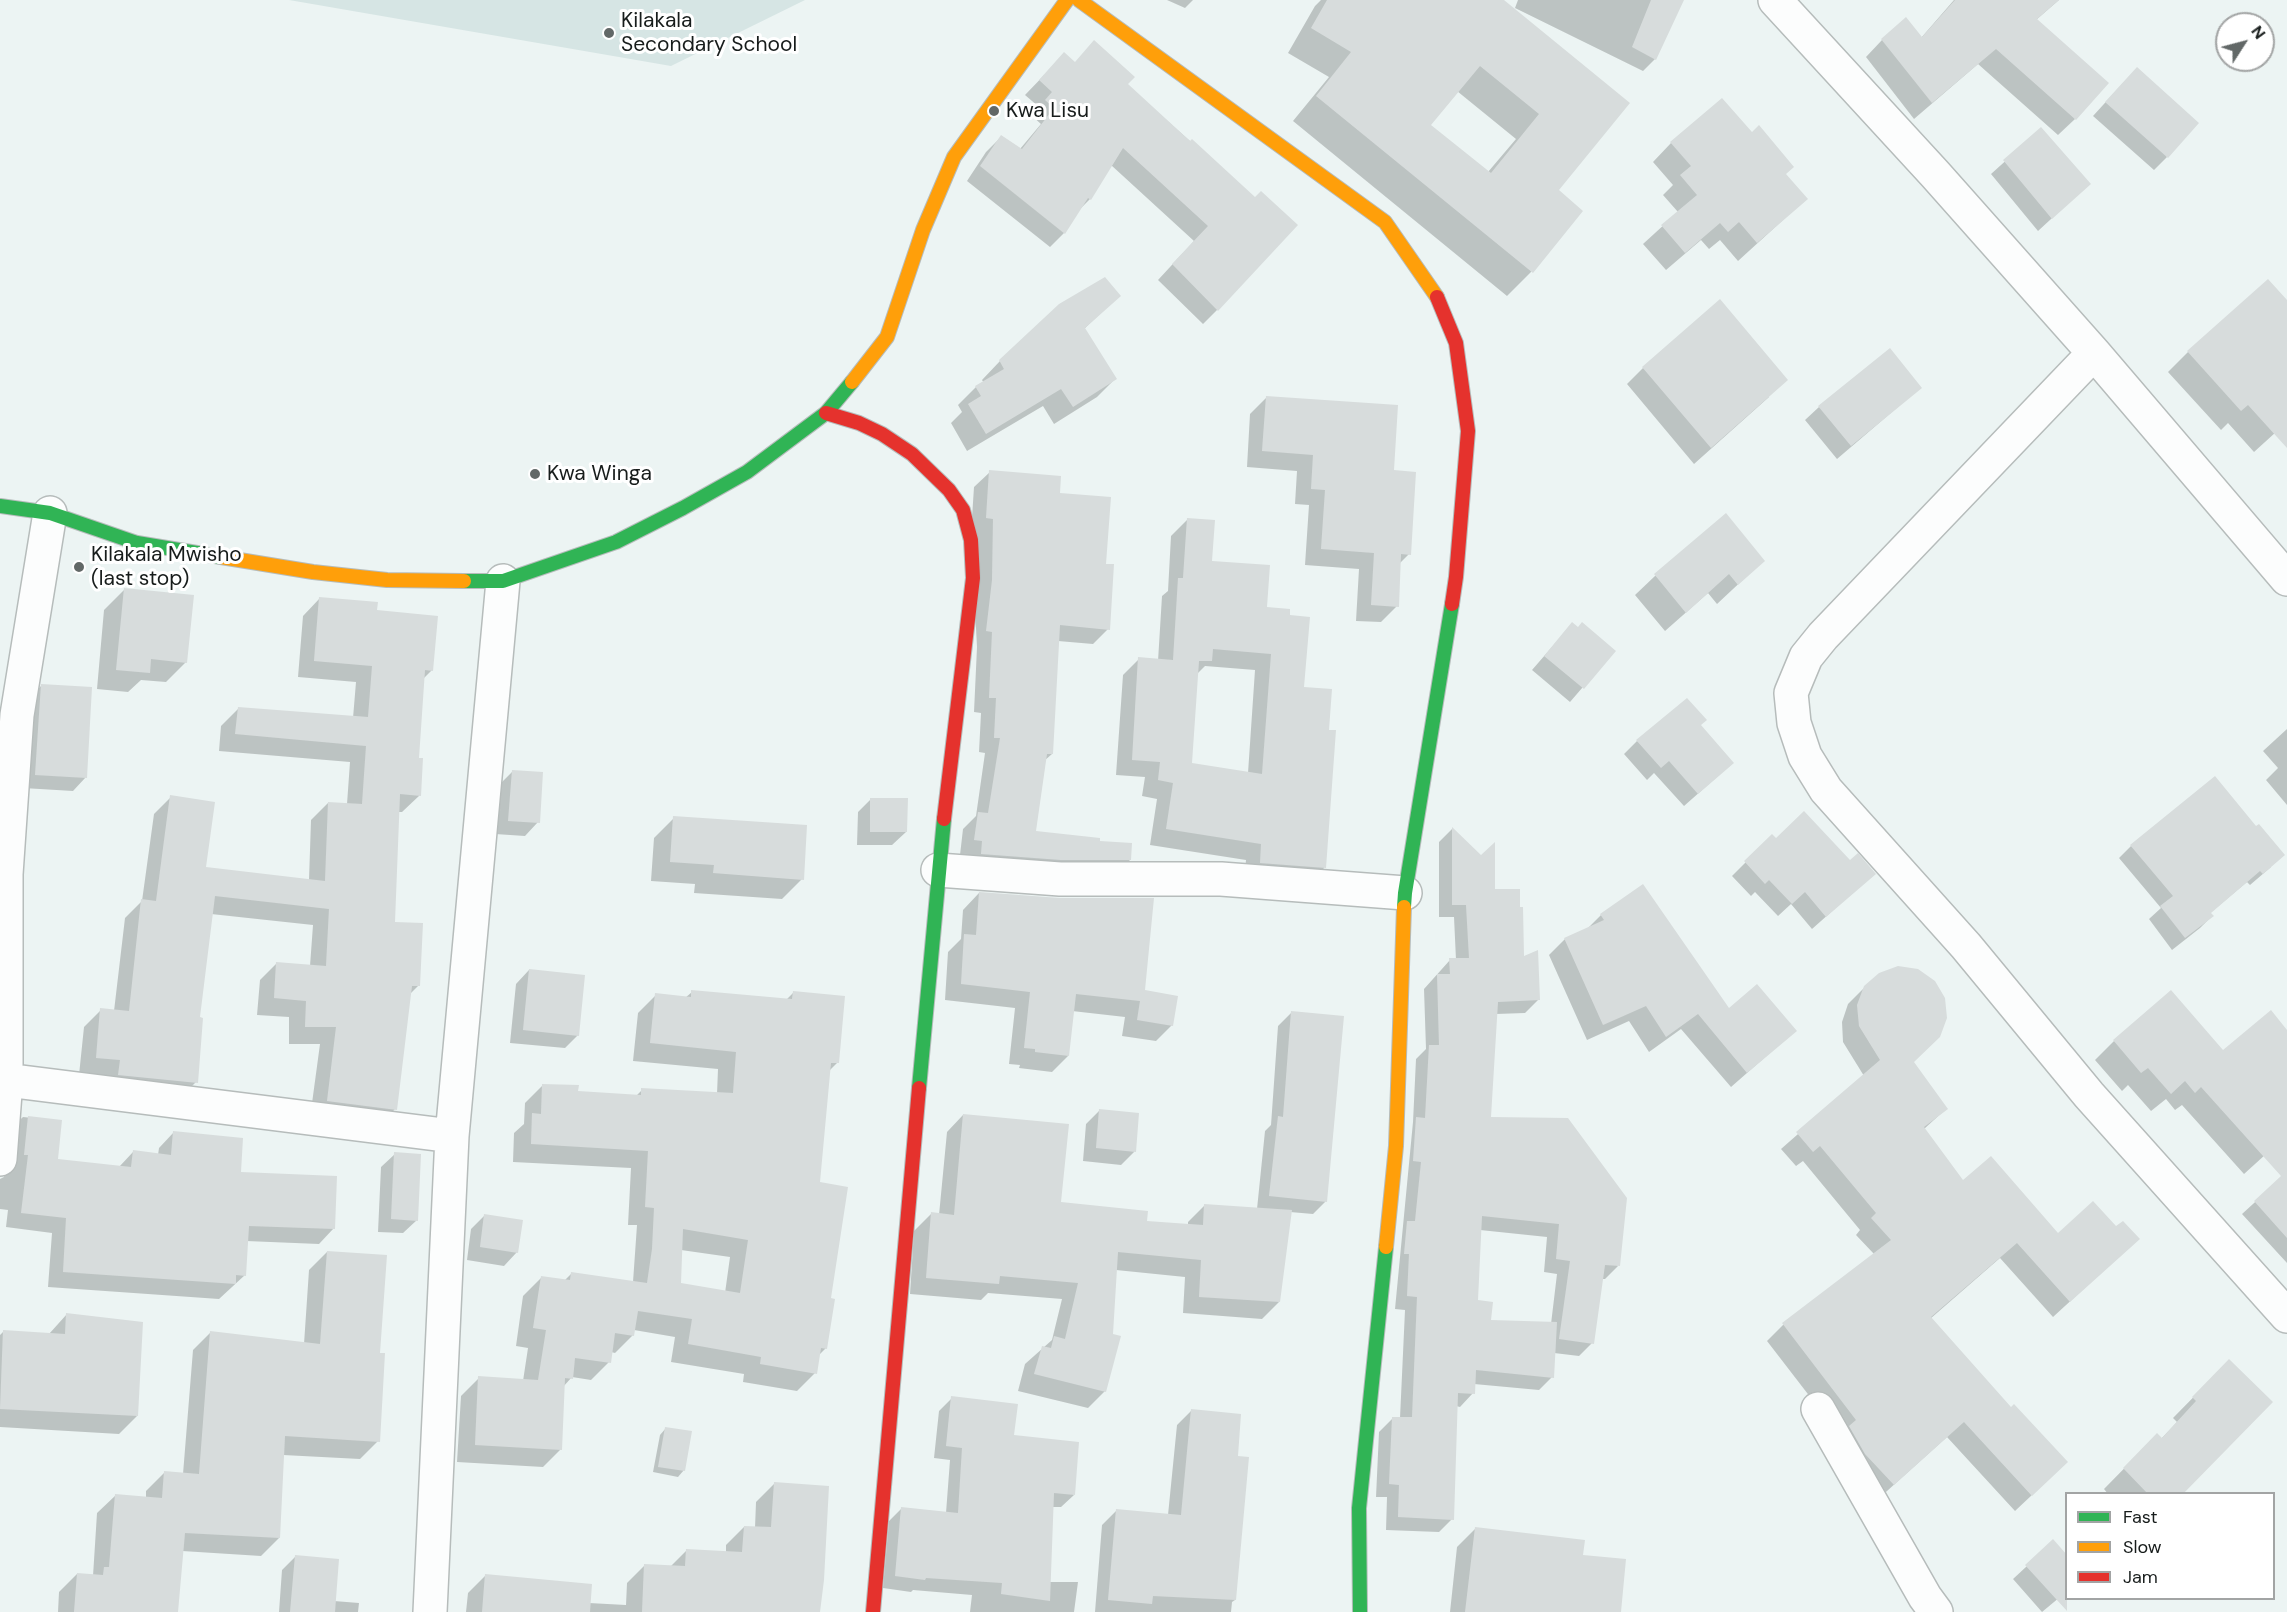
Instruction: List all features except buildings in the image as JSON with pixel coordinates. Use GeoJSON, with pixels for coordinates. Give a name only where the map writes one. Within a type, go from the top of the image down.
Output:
{"type":"FeatureCollection","features":[{"type":"Feature","properties":{"kind":"street"},"geometry":{"type":"LineString","coordinates":[[0,506],[50,513],[137,543],[313,572],[387,580],[503,581],[616,542],[747,472],[826,413],[887,337],[923,230],[954,157],[1067,0]]}},
{"type":"Feature","properties":{"kind":"street"},"geometry":{"type":"LineString","coordinates":[[1079,0],[1385,222],[1434,290],[1456,343],[1468,431],[1456,577],[1405,893],[1396,1146],[1359,1508],[1360,1612]]}},
{"type":"Feature","properties":{"kind":"street"},"geometry":{"type":"LineString","coordinates":[[1775,0],[1935,174],[2094,353],[2287,579]]}},
{"type":"Feature","properties":{"kind":"street"},"geometry":{"type":"LineString","coordinates":[[2094,353],[1823,636],[1806,657],[1791,693],[1794,723],[1805,756],[1826,790],[1966,946],[2090,1095],[2287,1316]]}},
{"type":"Feature","properties":{"kind":"street"},"geometry":{"type":"LineString","coordinates":[[826,413],[859,423],[882,434],[912,454],[954,497],[963,510],[971,540],[973,578],[938,870],[873,1612]]}},
{"type":"Feature","properties":{"kind":"street"},"geometry":{"type":"LineString","coordinates":[[0,1159],[6,1080],[6,874],[17,727],[50,513]]}},
{"type":"Feature","properties":{"kind":"street"},"geometry":{"type":"LineString","coordinates":[[430,1612],[452,1136],[503,581]]}},
{"type":"Feature","properties":{"kind":"street"},"geometry":{"type":"LineString","coordinates":[[938,870],[1059,879],[1221,879],[1405,893]]}},
{"type":"Feature","properties":{"kind":"street"},"geometry":{"type":"LineString","coordinates":[[6,1080],[452,1136]]}},
{"type":"Feature","properties":{"kind":"street"},"geometry":{"type":"LineString","coordinates":[[1818,1409],[1935,1612]]}},
{"type":"Feature","properties":{"kind":"shaded area","name":"Kilakala Secondary School"},"geometry":{"type":"Polygon","coordinates":[[[289,0],[805,0],[671,66],[289,0]]]}},
{"type":"Feature","properties":{"kind":"traffic: fast"},"geometry":{"type":"LineString","coordinates":[[464,581],[503,581],[616,542],[683,508],[747,472],[826,413],[852,382]]}},
{"type":"Feature","properties":{"kind":"traffic: fast"},"geometry":{"type":"LineString","coordinates":[[0,506],[50,513],[137,543],[221,557]]}},
{"type":"Feature","properties":{"kind":"traffic: fast"},"geometry":{"type":"LineString","coordinates":[[1404,907],[1452,604]]}},
{"type":"Feature","properties":{"kind":"traffic: fast"},"geometry":{"type":"LineString","coordinates":[[919,1088],[944,819]]}},
{"type":"Feature","properties":{"kind":"traffic: fast"},"geometry":{"type":"LineString","coordinates":[[1360,1612],[1359,1508],[1386,1247]]}},
{"type":"Feature","properties":{"kind":"traffic: slow"},"geometry":{"type":"LineString","coordinates":[[852,382],[887,337],[923,230],[954,157],[1067,0]]}},
{"type":"Feature","properties":{"kind":"traffic: slow"},"geometry":{"type":"LineString","coordinates":[[1079,0],[1385,222],[1437,297]]}},
{"type":"Feature","properties":{"kind":"traffic: slow"},"geometry":{"type":"LineString","coordinates":[[221,557],[313,572],[387,580],[464,581]]}},
{"type":"Feature","properties":{"kind":"traffic: slow"},"geometry":{"type":"LineString","coordinates":[[1386,1247],[1396,1146],[1404,907]]}},
{"type":"Feature","properties":{"kind":"traffic: jam"},"geometry":{"type":"LineString","coordinates":[[1437,297],[1456,343],[1468,431],[1452,604]]}},
{"type":"Feature","properties":{"kind":"traffic: jam"},"geometry":{"type":"LineString","coordinates":[[826,413],[859,423],[882,434],[912,454],[949,490],[963,510],[971,540],[973,578],[944,819]]}},
{"type":"Feature","properties":{"kind":"traffic: jam"},"geometry":{"type":"LineString","coordinates":[[873,1612],[919,1088]]}},
{"type":"Feature","properties":{"kind":"place","name":"Kilakala Secondary School"},"geometry":{"type":"Point","coordinates":[609,33]}},
{"type":"Feature","properties":{"kind":"place","name":"Kwa Lisu"},"geometry":{"type":"Point","coordinates":[994,111]}},
{"type":"Feature","properties":{"kind":"place","name":"Kwa Winga"},"geometry":{"type":"Point","coordinates":[535,474]}},
{"type":"Feature","properties":{"kind":"place","name":"Kilakala Mwisho (last stop)"},"geometry":{"type":"Point","coordinates":[79,567]}}]}
